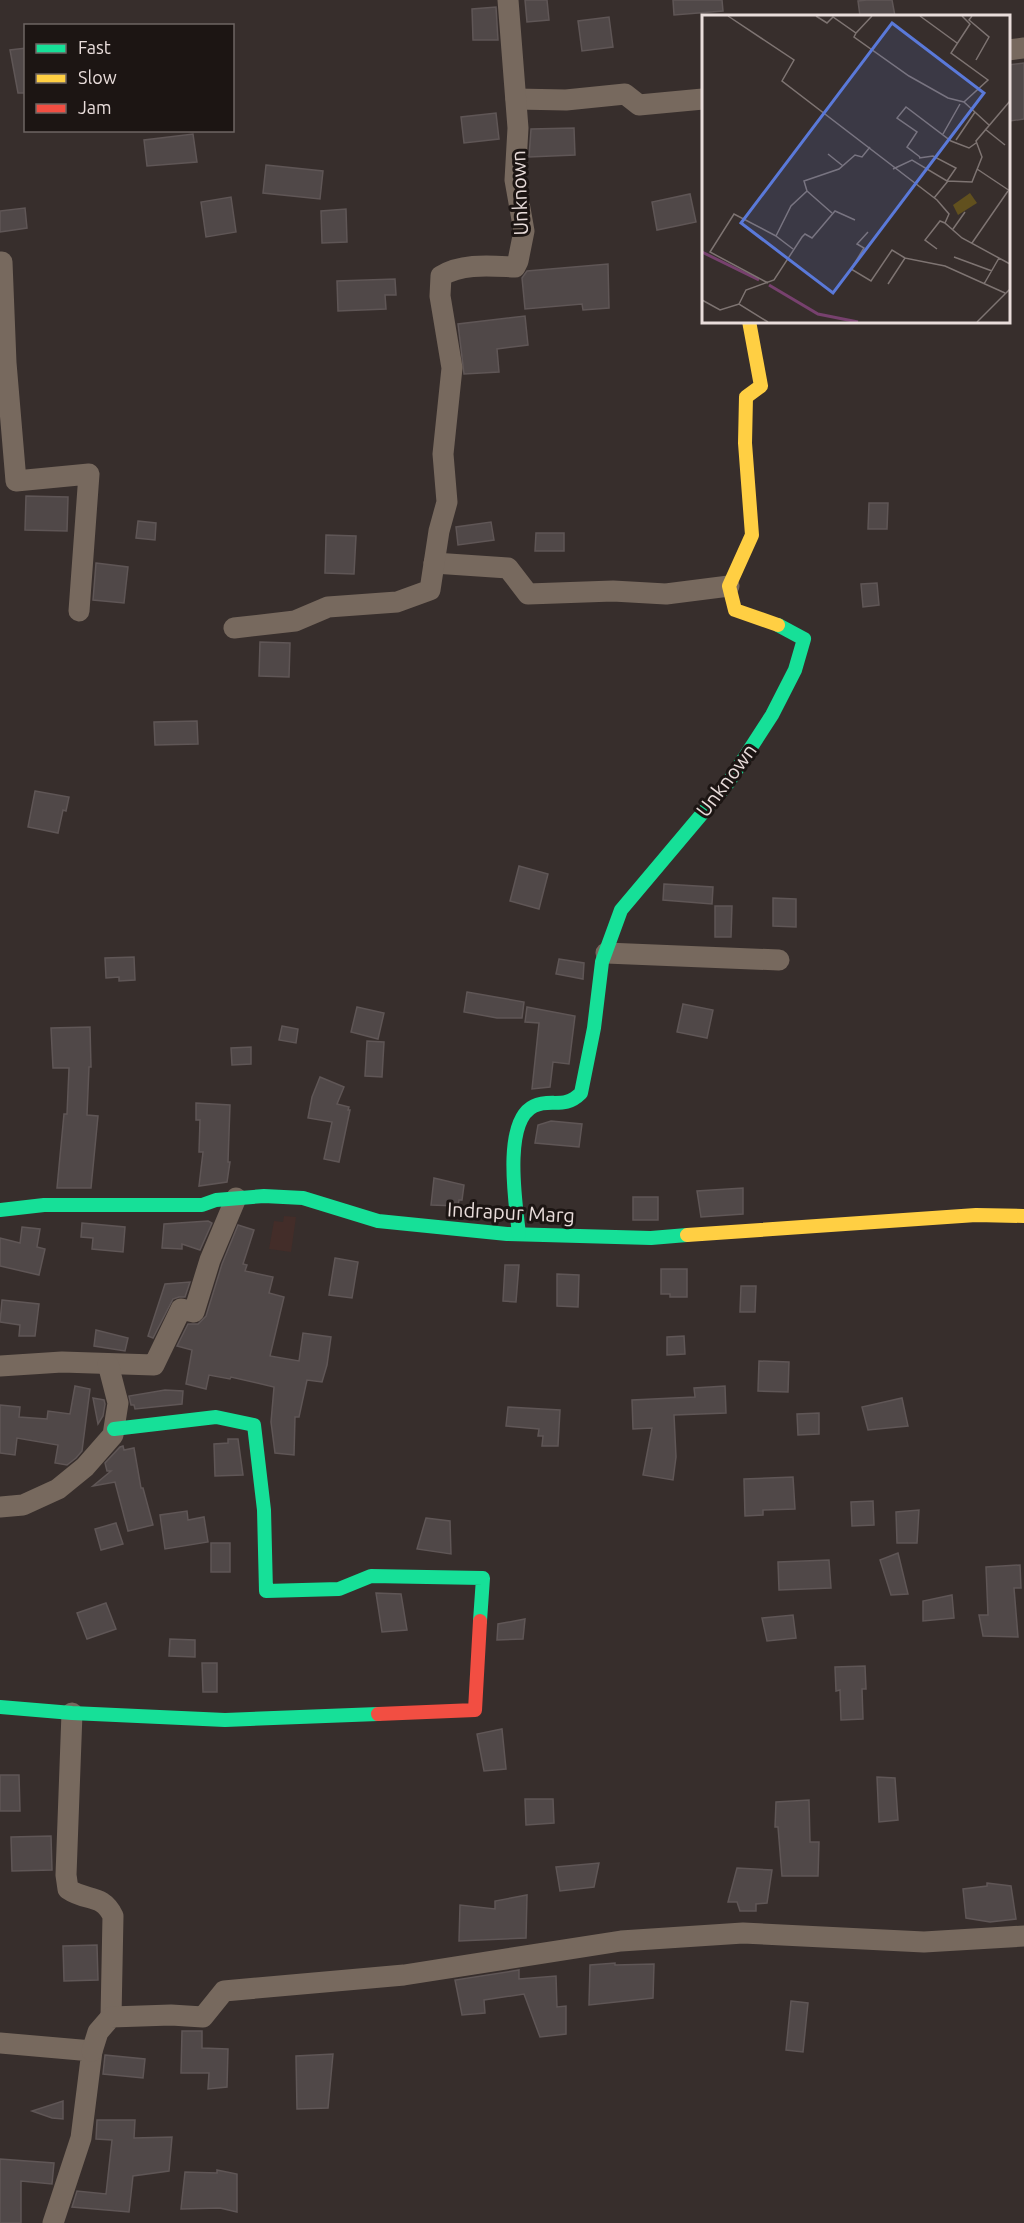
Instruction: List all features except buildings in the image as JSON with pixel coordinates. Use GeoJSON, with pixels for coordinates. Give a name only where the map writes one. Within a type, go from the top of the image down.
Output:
{"type":"FeatureCollection","features":[{"type":"Feature","properties":{"kind":"street","name":"Unknown"},"geometry":{"type":"LineString","coordinates":[[234,628],[295,621],[328,607],[397,602],[430,590],[439,531],[447,502],[443,454],[452,368],[440,296],[441,276],[452,269],[483,266],[515,267],[524,231],[515,180],[518,128],[508,0]]}},
{"type":"Feature","properties":{"kind":"street"},"geometry":{"type":"LineString","coordinates":[[1009,50],[1024,48]]}},
{"type":"Feature","properties":{"kind":"street"},"geometry":{"type":"LineString","coordinates":[[516,99],[566,99],[625,94],[639,105],[702,99]]}},
{"type":"Feature","properties":{"kind":"street"},"geometry":{"type":"LineString","coordinates":[[0,262],[16,481],[89,474],[79,611]]}},
{"type":"Feature","properties":{"kind":"street"},"geometry":{"type":"LineString","coordinates":[[434,564],[508,568],[528,594],[613,591],[666,594],[729,586],[752,535],[746,443],[746,397],[761,386],[749,322]]}},
{"type":"Feature","properties":{"kind":"street","name":"Unknown"},"geometry":{"type":"LineString","coordinates":[[519,1234],[513,1143],[519,1120],[526,1109],[536,1105],[562,1105],[575,1100],[581,1093],[594,1028],[602,962],[621,910],[728,783],[772,715],[795,670],[804,639],[782,626],[735,610],[729,586]]}},
{"type":"Feature","properties":{"kind":"street"},"geometry":{"type":"LineString","coordinates":[[606,953],[778,960]]}},
{"type":"Feature","properties":{"kind":"street","name":"Indrapur Marg"},"geometry":{"type":"LineString","coordinates":[[0,1210],[44,1205],[202,1205],[216,1200],[264,1196],[303,1198],[378,1221],[519,1234],[651,1238],[976,1215],[1024,1216]]}},
{"type":"Feature","properties":{"kind":"street"},"geometry":{"type":"LineString","coordinates":[[0,1366],[62,1362],[154,1365],[180,1309],[194,1312],[210,1260],[236,1198]]}},
{"type":"Feature","properties":{"kind":"street"},"geometry":{"type":"LineString","coordinates":[[0,1507],[23,1505],[58,1489],[85,1467],[113,1435],[118,1403],[108,1364]]}},
{"type":"Feature","properties":{"kind":"street"},"geometry":{"type":"LineString","coordinates":[[0,1707],[72,1713],[225,1720],[475,1710],[483,1578],[371,1576],[339,1589],[266,1591],[264,1510],[254,1425],[216,1417],[114,1429]]}},
{"type":"Feature","properties":{"kind":"street"},"geometry":{"type":"LineString","coordinates":[[53,2223],[81,2138],[92,2051],[98,2032],[111,2017],[113,1916],[108,1905],[96,1898],[79,1896],[68,1889],[66,1875],[72,1713]]}},
{"type":"Feature","properties":{"kind":"street"},"geometry":{"type":"LineString","coordinates":[[111,2017],[171,2015],[202,2017],[224,1991],[404,1975],[621,1941],[743,1933],[924,1942],[1024,1936]]}},
{"type":"Feature","properties":{"kind":"street"},"geometry":{"type":"LineString","coordinates":[[0,2043],[92,2051]]}},
{"type":"Feature","properties":{"kind":"shaded area"},"geometry":{"type":"Polygon","coordinates":[[[284,1216],[296,1217],[291,1252],[269,1249],[274,1221],[283,1222],[284,1216]]]}},
{"type":"Feature","properties":{"kind":"traffic: fast"},"geometry":{"type":"LineString","coordinates":[[519,1234],[513,1165],[518,1128],[524,1115],[534,1106],[569,1101],[581,1093],[594,1028],[602,962],[621,910],[728,783],[772,715],[795,670],[804,639],[778,625]]}},
{"type":"Feature","properties":{"kind":"traffic: fast"},"geometry":{"type":"LineString","coordinates":[[0,1210],[44,1205],[202,1205],[216,1200],[264,1196],[303,1198],[378,1221],[507,1234],[651,1238],[687,1235]]}},
{"type":"Feature","properties":{"kind":"traffic: fast"},"geometry":{"type":"LineString","coordinates":[[114,1429],[216,1417],[254,1425],[264,1510],[266,1591],[339,1589],[371,1576],[483,1578],[480,1621]]}},
{"type":"Feature","properties":{"kind":"traffic: fast"},"geometry":{"type":"LineString","coordinates":[[0,1707],[72,1713],[225,1720],[378,1714]]}},
{"type":"Feature","properties":{"kind":"traffic: slow"},"geometry":{"type":"LineString","coordinates":[[749,322],[761,386],[746,397],[745,443],[752,535],[729,586],[735,610],[778,625]]}},
{"type":"Feature","properties":{"kind":"traffic: slow"},"geometry":{"type":"LineString","coordinates":[[687,1235],[976,1215],[1024,1216]]}},
{"type":"Feature","properties":{"kind":"traffic: jam"},"geometry":{"type":"LineString","coordinates":[[378,1714],[475,1710],[480,1621]]}}]}
